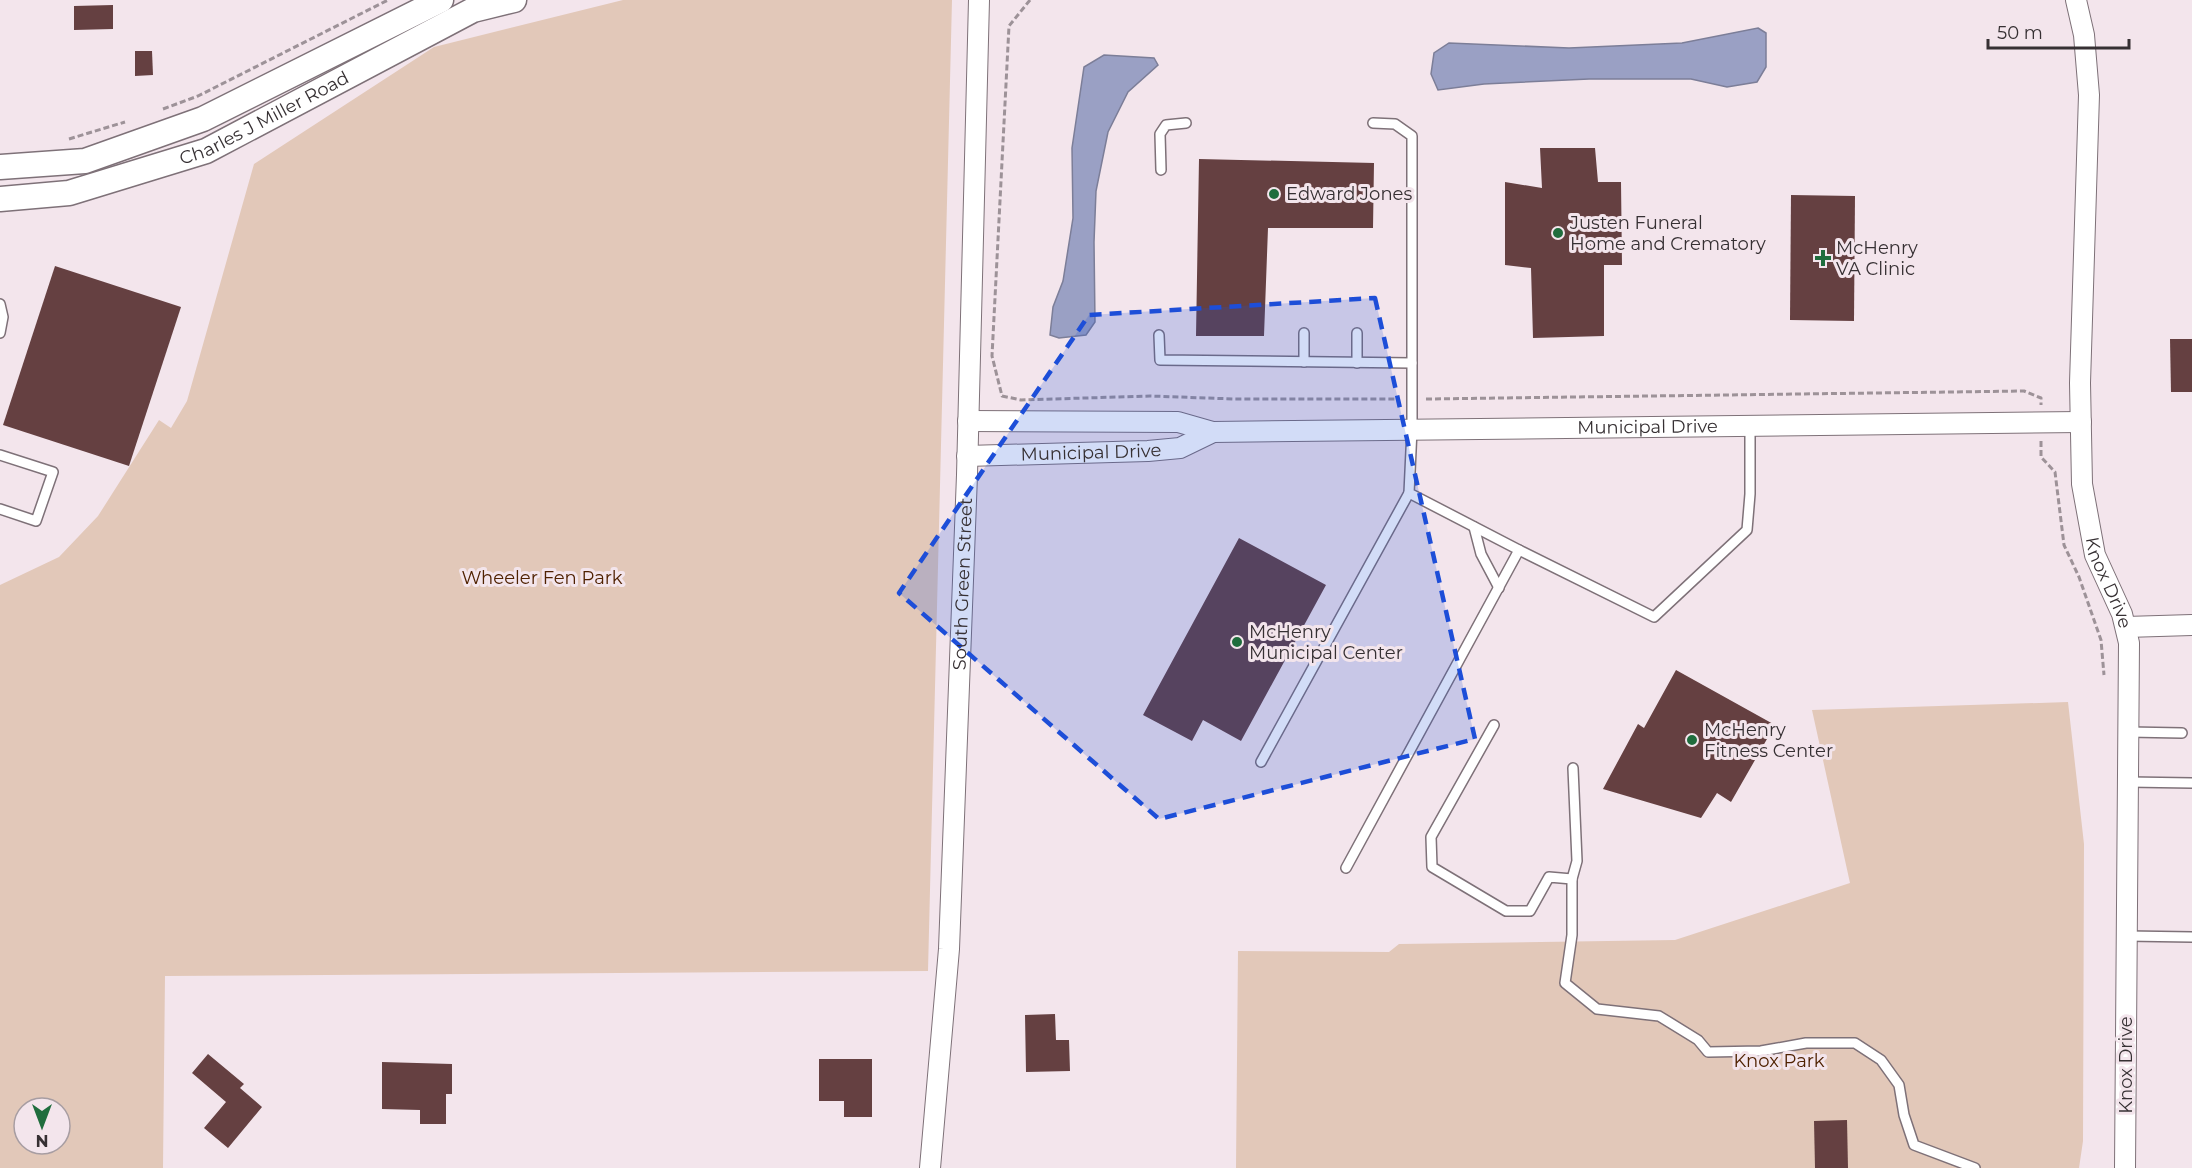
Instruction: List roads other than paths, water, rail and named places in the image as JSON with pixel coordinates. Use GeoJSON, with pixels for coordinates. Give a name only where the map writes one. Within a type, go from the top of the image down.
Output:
{"type":"FeatureCollection","features":[{"type":"Feature","properties":{"kind":"street","name":"Charles J Miller Road"},"geometry":{"type":"LineString","coordinates":[[0,167],[85,161],[203,119],[441,0]]}},
{"type":"Feature","properties":{"kind":"street","name":"Charles J Miller Road"},"geometry":{"type":"LineString","coordinates":[[0,199],[69,193],[206,151],[473,10],[514,0]]}},
{"type":"Feature","properties":{"kind":"street","name":"South Green Street"},"geometry":{"type":"LineString","coordinates":[[930,1168],[949,949],[969,421],[980,0]]}},
{"type":"Feature","properties":{"kind":"street","name":"Knox Drive"},"geometry":{"type":"LineString","coordinates":[[2076,0],[2084,35],[2089,95],[2080,375],[2082,484],[2095,555],[2126,627],[2129,643],[2126,1168]]}},
{"type":"Feature","properties":{"kind":"street","name":"Municipal Drive"},"geometry":{"type":"LineString","coordinates":[[969,421],[1178,422],[1213,432],[2081,422]]}},
{"type":"Feature","properties":{"kind":"street","name":"Municipal Drive"},"geometry":{"type":"LineString","coordinates":[[967,456],[1180,448],[1213,432]]}},
{"type":"Feature","properties":{"kind":"street"},"geometry":{"type":"LineString","coordinates":[[2126,627],[2192,625]]}},
{"type":"Feature","properties":{"kind":"lane"},"geometry":{"type":"LineString","coordinates":[[1161,170],[1160,134],[1167,125],[1186,123]]}},
{"type":"Feature","properties":{"kind":"lane"},"geometry":{"type":"LineString","coordinates":[[1261,762],[1409,493],[1412,429],[1412,136],[1395,124],[1373,123]]}},
{"type":"Feature","properties":{"kind":"lane"},"geometry":{"type":"LineString","coordinates":[[0,304],[3,317],[0,333]]}},
{"type":"Feature","properties":{"kind":"lane"},"geometry":{"type":"LineString","coordinates":[[1304,333],[1304,362]]}},
{"type":"Feature","properties":{"kind":"lane"},"geometry":{"type":"LineString","coordinates":[[1357,333],[1357,363]]}},
{"type":"Feature","properties":{"kind":"lane"},"geometry":{"type":"LineString","coordinates":[[1159,335],[1160,360],[1412,363]]}},
{"type":"Feature","properties":{"kind":"lane"},"geometry":{"type":"LineString","coordinates":[[1409,493],[1654,617],[1747,530],[1750,494],[1750,425]]}},
{"type":"Feature","properties":{"kind":"lane"},"geometry":{"type":"LineString","coordinates":[[0,455],[53,472],[36,521],[0,509]]}},
{"type":"Feature","properties":{"kind":"lane"},"geometry":{"type":"LineString","coordinates":[[1474,527],[1480,554],[1499,588]]}},
{"type":"Feature","properties":{"kind":"lane"},"geometry":{"type":"LineString","coordinates":[[1346,868],[1519,550]]}},
{"type":"Feature","properties":{"kind":"lane"},"geometry":{"type":"LineString","coordinates":[[1494,724],[1431,837],[1432,867],[1506,911],[1530,911],[1549,877],[1572,879]]}},
{"type":"Feature","properties":{"kind":"lane"},"geometry":{"type":"LineString","coordinates":[[2129,732],[2182,733]]}},
{"type":"Feature","properties":{"kind":"lane"},"geometry":{"type":"LineString","coordinates":[[1573,768],[1577,861],[1572,879],[1572,935],[1565,983],[1597,1009],[1659,1016],[1698,1040],[1708,1052],[1761,1051],[1806,1043],[1855,1043],[1881,1060],[1899,1085],[1904,1115],[1914,1145],[1975,1168]]}},
{"type":"Feature","properties":{"kind":"lane"},"geometry":{"type":"LineString","coordinates":[[2129,782],[2192,783]]}},
{"type":"Feature","properties":{"kind":"lane"},"geometry":{"type":"LineString","coordinates":[[2127,936],[2192,937]]}},
{"type":"Feature","properties":{"kind":"water"},"geometry":{"type":"Polygon","coordinates":[[[1758,28],[1766,33],[1766,67],[1757,82],[1727,87],[1691,79],[1589,79],[1484,84],[1438,90],[1431,74],[1434,53],[1449,43],[1569,48],[1682,43],[1758,28]]]}},
{"type":"Feature","properties":{"kind":"water"},"geometry":{"type":"Polygon","coordinates":[[[1104,55],[1154,58],[1158,65],[1128,92],[1108,132],[1096,191],[1095,322],[1086,335],[1059,338],[1050,335],[1053,307],[1063,281],[1073,218],[1072,148],[1084,67],[1104,55]]]}},
{"type":"Feature","properties":{"kind":"place","name":"Edward Jones"},"geometry":{"type":"Point","coordinates":[1274,194]}},
{"type":"Feature","properties":{"kind":"place","name":"Justen Funeral Home and Crematory"},"geometry":{"type":"Point","coordinates":[1558,233]}},
{"type":"Feature","properties":{"kind":"place","name":"McHenry VA Clinic"},"geometry":{"type":"Point","coordinates":[1823,258]}},
{"type":"Feature","properties":{"kind":"place","name":"McHenry Municipal Center"},"geometry":{"type":"Point","coordinates":[1237,642]}},
{"type":"Feature","properties":{"kind":"place","name":"McHenry Fitness Center"},"geometry":{"type":"Point","coordinates":[1692,740]}},
{"type":"Feature","properties":{"kind":"park label","name":"Wheeler Fen Park"},"geometry":{"type":"Point","coordinates":[542,578]}},
{"type":"Feature","properties":{"kind":"park label","name":"Knox Park"},"geometry":{"type":"Point","coordinates":[1779,1061]}}]}
